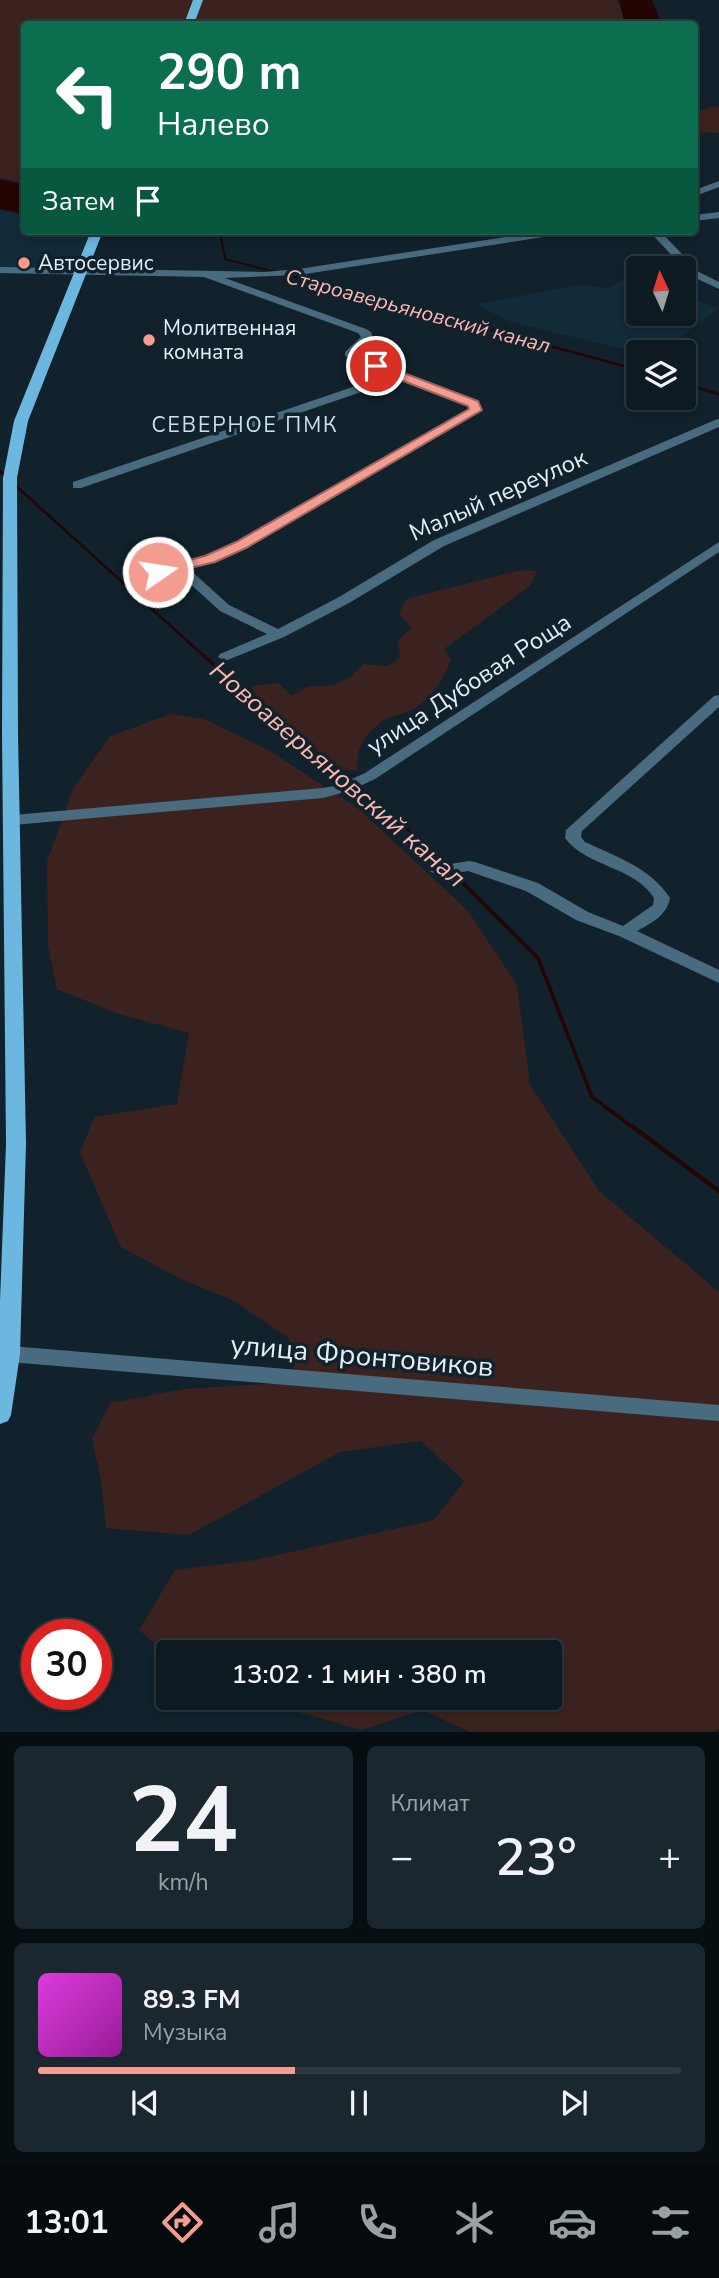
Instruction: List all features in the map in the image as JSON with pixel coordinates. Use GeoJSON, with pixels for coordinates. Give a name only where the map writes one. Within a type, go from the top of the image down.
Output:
{"type":"FeatureCollection","features":[{"type":"Feature","properties":{"kind":"main road"},"geometry":{"type":"LineString","coordinates":[[190,21],[198,0]]}},
{"type":"Feature","properties":{"kind":"main road"},"geometry":{"type":"LineString","coordinates":[[0,1415],[4,1352],[8,1143],[7,1011],[13,820],[6,782],[5,478],[21,421],[95,235]]}},
{"type":"Feature","properties":{"kind":"street"},"geometry":{"type":"LineString","coordinates":[[698,192],[719,184]]}},
{"type":"Feature","properties":{"kind":"street"},"geometry":{"type":"LineString","coordinates":[[698,218],[719,215]]}},
{"type":"Feature","properties":{"kind":"street"},"geometry":{"type":"LineString","coordinates":[[538,236],[543,235]]}},
{"type":"Feature","properties":{"kind":"street"},"geometry":{"type":"LineString","coordinates":[[0,270],[208,275],[299,272],[548,235]]}},
{"type":"Feature","properties":{"kind":"street"},"geometry":{"type":"LineString","coordinates":[[657,235],[695,274],[719,286]]}},
{"type":"Feature","properties":{"kind":"street"},"geometry":{"type":"LineString","coordinates":[[135,577],[210,559],[241,545],[476,410],[473,404],[349,354],[367,338],[367,334],[362,331],[208,275]]}},
{"type":"Feature","properties":{"kind":"street"},"geometry":{"type":"LineString","coordinates":[[77,485],[399,375]]}},
{"type":"Feature","properties":{"kind":"street","name":"Малый переулок"},"geometry":{"type":"LineString","coordinates":[[225,657],[279,634],[344,600],[439,543],[719,423]]}},
{"type":"Feature","properties":{"kind":"street","name":"улица Дубовая Роща"},"geometry":{"type":"LineString","coordinates":[[13,820],[323,793],[344,788],[370,776],[719,546]]}},
{"type":"Feature","properties":{"kind":"street"},"geometry":{"type":"LineString","coordinates":[[180,568],[211,599],[233,615],[279,634]]}},
{"type":"Feature","properties":{"kind":"street"},"geometry":{"type":"LineString","coordinates":[[625,932],[661,907],[664,899],[660,889],[647,879],[579,845],[573,838],[574,830],[719,699]]}},
{"type":"Feature","properties":{"kind":"street"},"geometry":{"type":"LineString","coordinates":[[438,871],[469,866],[532,887],[582,916],[625,932],[719,977]]}},
{"type":"Feature","properties":{"kind":"street","name":"улица Фронтовиков"},"geometry":{"type":"LineString","coordinates":[[4,1352],[719,1413]]}},
{"type":"Feature","properties":{"kind":"shaded area"},"geometry":{"type":"Polygon","coordinates":[[[0,0],[617,0],[625,21],[21,21],[21,182],[0,178],[0,0]]]}},
{"type":"Feature","properties":{"kind":"shaded area"},"geometry":{"type":"Polygon","coordinates":[[[619,0],[652,0],[661,21],[624,21],[619,0]]]}},
{"type":"Feature","properties":{"kind":"shaded area"},"geometry":{"type":"Polygon","coordinates":[[[719,106],[719,133],[698,132],[698,110],[719,106]]]}},
{"type":"Feature","properties":{"kind":"shaded area"},"geometry":{"type":"Polygon","coordinates":[[[0,179],[21,184],[21,213],[0,209],[0,179]]]}},
{"type":"Feature","properties":{"kind":"shaded area"},"geometry":{"type":"Polygon","coordinates":[[[0,210],[21,214],[21,235],[99,235],[83,274],[0,274],[0,210]]]}},
{"type":"Feature","properties":{"kind":"shaded area"},"geometry":{"type":"Polygon","coordinates":[[[626,278],[626,326],[696,326],[696,299],[719,309],[677,340],[626,340],[626,350],[507,321],[477,304],[583,284],[606,289],[626,278]]]}},
{"type":"Feature","properties":{"kind":"shaded area"},"geometry":{"type":"Polygon","coordinates":[[[521,570],[537,571],[531,585],[444,649],[451,660],[437,687],[421,704],[408,712],[384,720],[372,730],[360,749],[358,771],[337,769],[254,693],[252,686],[278,683],[292,696],[307,687],[334,685],[352,676],[363,664],[388,666],[401,657],[397,641],[412,628],[399,614],[406,599],[521,570]]]}},
{"type":"Feature","properties":{"kind":"shaded area"},"geometry":{"type":"Polygon","coordinates":[[[171,714],[204,719],[270,751],[359,809],[468,911],[517,985],[530,1085],[599,1191],[719,1292],[719,1729],[712,1732],[470,1732],[422,1710],[562,1710],[562,1640],[156,1640],[156,1645],[139,1630],[175,1570],[255,1560],[434,1520],[464,1481],[421,1441],[340,1452],[189,1535],[106,1528],[101,1480],[92,1439],[110,1403],[184,1389],[296,1382],[289,1338],[232,1300],[179,1278],[121,1247],[80,1153],[94,1117],[177,1104],[189,1033],[116,1013],[57,989],[48,946],[47,862],[73,789],[110,736],[171,714]]]}},
{"type":"Feature","properties":{"kind":"shaded area"},"geometry":{"type":"Polygon","coordinates":[[[291,1710],[422,1710],[362,1730],[291,1710]]]}},
{"type":"Feature","properties":{"kind":"waterway","name":"Староаверьяновский канал"},"geometry":{"type":"LineString","coordinates":[[221,235],[225,259],[275,272]]}},
{"type":"Feature","properties":{"kind":"waterway","name":"Староаверьяновский канал"},"geometry":{"type":"LineString","coordinates":[[283,274],[338,289]]}},
{"type":"Feature","properties":{"kind":"waterway","name":"Староаверьяновский канал"},"geometry":{"type":"LineString","coordinates":[[331,287],[626,366]]}},
{"type":"Feature","properties":{"kind":"waterway","name":"Староаверьяновский канал"},"geometry":{"type":"LineString","coordinates":[[696,387],[719,394]]}},
{"type":"Feature","properties":{"kind":"waterway","name":"Новоаверьяновский канал"},"geometry":{"type":"LineString","coordinates":[[0,471],[7,477]]}},
{"type":"Feature","properties":{"kind":"waterway","name":"Новоаверьяновский канал"},"geometry":{"type":"LineString","coordinates":[[15,485],[205,657]]}},
{"type":"Feature","properties":{"kind":"waterway","name":"Новоаверьяновский канал"},"geometry":{"type":"LineString","coordinates":[[203,655],[293,737],[417,837],[447,867]]}},
{"type":"Feature","properties":{"kind":"waterway","name":"Новоаверьяновский канал"},"geometry":{"type":"LineString","coordinates":[[452,872],[538,958],[592,1097],[635,1129]]}},
{"type":"Feature","properties":{"kind":"waterway","name":"Новоаверьяновский канал"},"geometry":{"type":"LineString","coordinates":[[633,1127],[719,1191]]}},
{"type":"Feature","properties":{"kind":"place","name":"Автосервис"},"geometry":{"type":"Point","coordinates":[24,263]}},
{"type":"Feature","properties":{"kind":"place","name":"Молитвенная комната"},"geometry":{"type":"Point","coordinates":[149,340]}},
{"type":"Feature","properties":{"kind":"district","name":"СЕВЕРНОЕ ПМК"},"geometry":{"type":"Point","coordinates":[245,425]}},
{"type":"Feature","properties":{"kind":"route"},"geometry":{"type":"LineString","coordinates":[[158,572],[210,559],[241,545],[476,410],[473,404],[376,366]]}}]}
